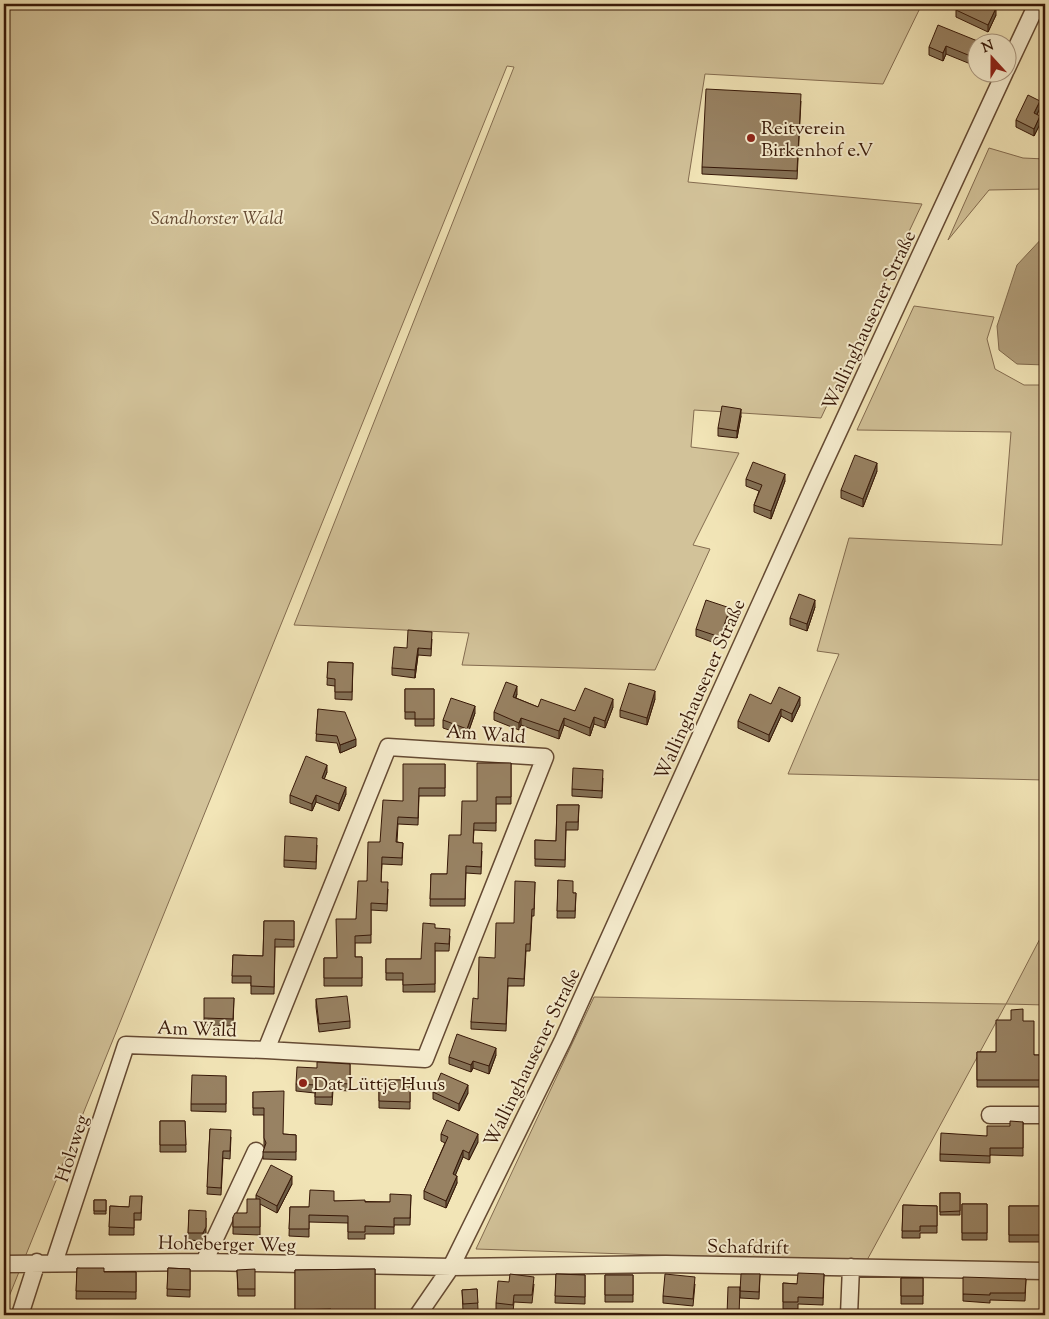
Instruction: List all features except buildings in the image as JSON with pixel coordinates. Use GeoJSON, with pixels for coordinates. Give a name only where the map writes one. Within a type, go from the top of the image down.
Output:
{"type":"FeatureCollection","features":[{"type":"Feature","properties":{"kind":"street","name":"Wallinghausener Straße"},"geometry":{"type":"LineString","coordinates":[[1016,49],[1037,4]]}},
{"type":"Feature","properties":{"kind":"street","name":"Wallinghausener Straße"},"geometry":{"type":"LineString","coordinates":[[418,1315],[451,1267],[563,1040],[814,484],[1001,82]]}},
{"type":"Feature","properties":{"kind":"street","name":"Am Wald"},"geometry":{"type":"LineString","coordinates":[[126,1045],[266,1050],[424,1059],[545,757],[388,747],[266,1050]]}},
{"type":"Feature","properties":{"kind":"street","name":"Holzweg"},"geometry":{"type":"LineString","coordinates":[[54,1263],[126,1045]]}},
{"type":"Feature","properties":{"kind":"street"},"geometry":{"type":"LineString","coordinates":[[990,1115],[1045,1115]]}},
{"type":"Feature","properties":{"kind":"street"},"geometry":{"type":"LineString","coordinates":[[204,1262],[256,1151]]}},
{"type":"Feature","properties":{"kind":"street","name":"Hoheberger Weg"},"geometry":{"type":"LineString","coordinates":[[4,1264],[37,1262],[204,1262],[451,1267]]}},
{"type":"Feature","properties":{"kind":"street"},"geometry":{"type":"LineString","coordinates":[[20,1315],[37,1262]]}},
{"type":"Feature","properties":{"kind":"street","name":"Schafdrift"},"geometry":{"type":"LineString","coordinates":[[451,1267],[666,1264],[1045,1271]]}},
{"type":"Feature","properties":{"kind":"street"},"geometry":{"type":"LineString","coordinates":[[849,1315],[851,1267]]}},
{"type":"Feature","properties":{"kind":"green space","name":"Sandhorster Wald"},"geometry":{"type":"Polygon","coordinates":[[[4,4],[922,4],[883,84],[705,74],[688,182],[922,204],[821,418],[694,410],[691,447],[739,453],[693,545],[710,549],[655,670],[462,665],[469,633],[294,625],[514,67],[507,66],[4,1309],[4,4]]]}},
{"type":"Feature","properties":{"kind":"green space"},"geometry":{"type":"Polygon","coordinates":[[[989,148],[1023,158],[1045,159],[1045,189],[989,190],[948,240],[989,148]]]}},
{"type":"Feature","properties":{"kind":"green space"},"geometry":{"type":"Polygon","coordinates":[[[914,306],[994,317],[987,339],[995,369],[1024,385],[1045,385],[1045,780],[788,774],[839,654],[817,651],[849,538],[1002,545],[1011,432],[857,430],[914,306]]]}},
{"type":"Feature","properties":{"kind":"green space"},"geometry":{"type":"Polygon","coordinates":[[[1045,929],[1045,1005],[1006,1004],[1045,929]]]}},
{"type":"Feature","properties":{"kind":"green space"},"geometry":{"type":"Polygon","coordinates":[[[594,997],[1006,1004],[866,1262],[476,1249],[594,997]]]}},
{"type":"Feature","properties":{"kind":"shaded area"},"geometry":{"type":"Polygon","coordinates":[[[1045,235],[1045,365],[1017,364],[999,350],[997,326],[1017,265],[1045,235]]]}},
{"type":"Feature","properties":{"kind":"place","name":"Reitverein Birkenhof e.V"},"geometry":{"type":"Point","coordinates":[751,138]}},
{"type":"Feature","properties":{"kind":"place","name":"Dat Lüttje Huus"},"geometry":{"type":"Point","coordinates":[303,1083]}}]}
